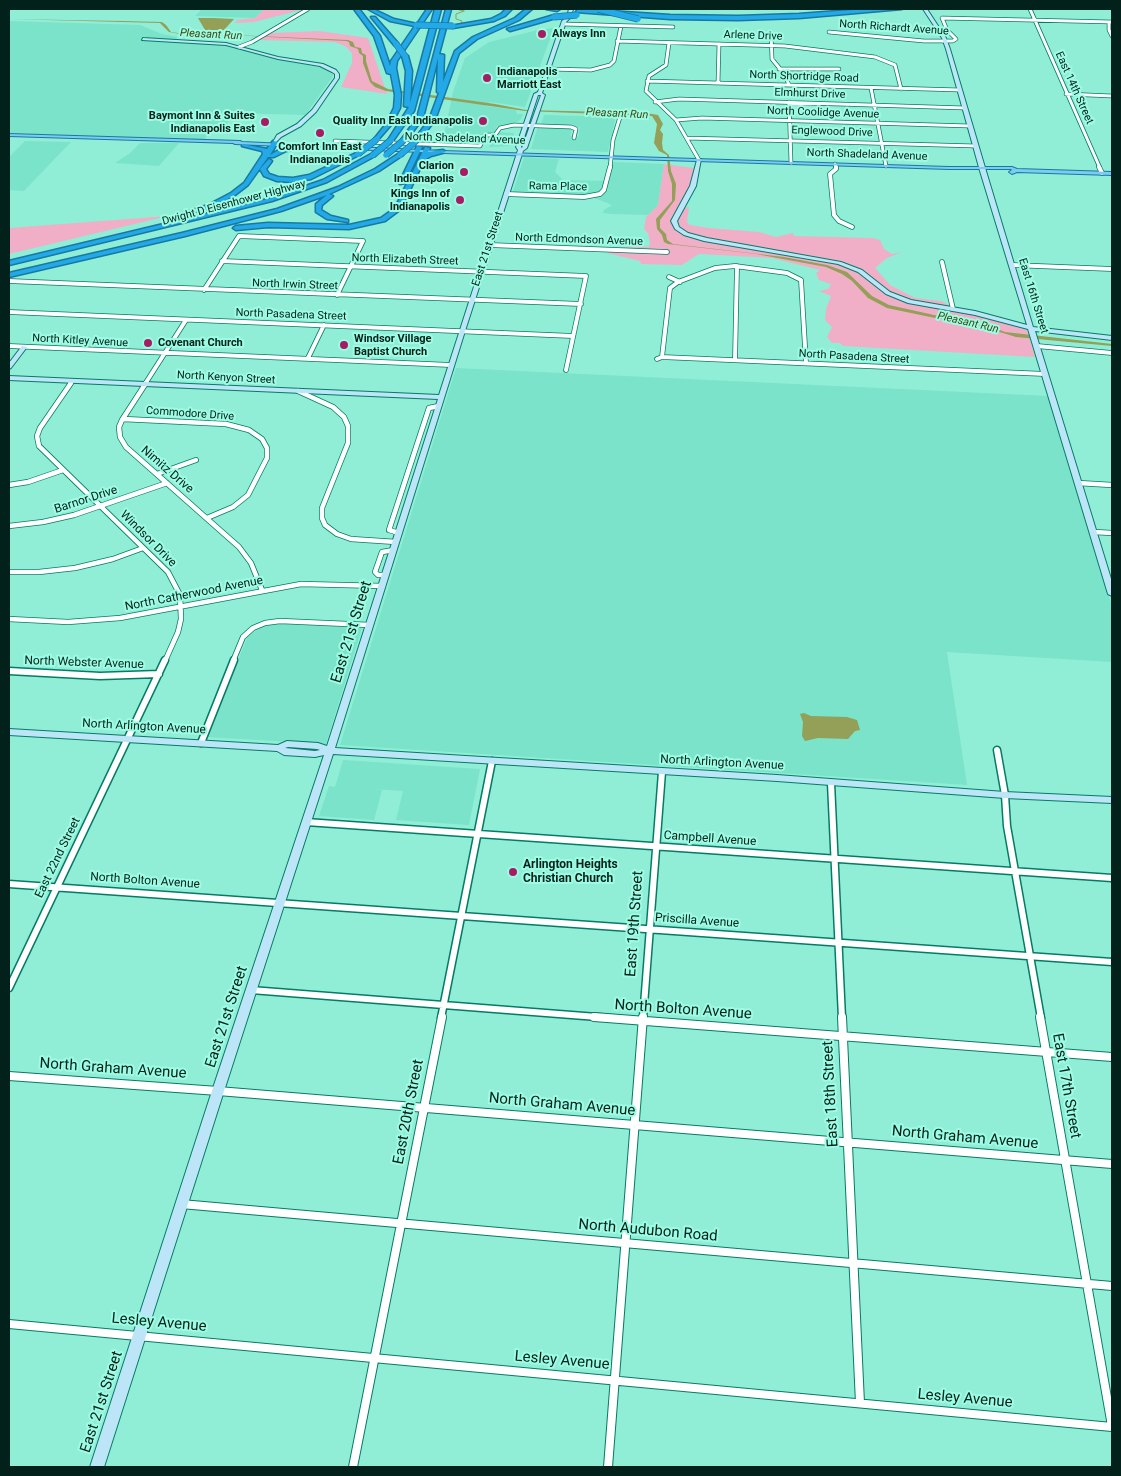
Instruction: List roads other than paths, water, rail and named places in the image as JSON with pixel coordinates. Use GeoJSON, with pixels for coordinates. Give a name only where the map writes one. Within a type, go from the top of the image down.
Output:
{"type":"FeatureCollection","features":[{"type":"Feature","properties":{"kind":"highway"},"geometry":{"type":"LineString","coordinates":[[357,9],[378,36],[396,86]]}},
{"type":"Feature","properties":{"kind":"highway"},"geometry":{"type":"LineString","coordinates":[[362,9],[405,56],[409,68],[408,89],[411,97]]}},
{"type":"Feature","properties":{"kind":"highway"},"geometry":{"type":"LineString","coordinates":[[370,9],[388,19],[416,25],[453,26],[492,20],[503,15],[509,9]]}},
{"type":"Feature","properties":{"kind":"highway"},"geometry":{"type":"LineString","coordinates":[[168,226],[295,187],[332,171],[377,139],[388,127],[395,114],[398,95],[393,65],[429,9]]}},
{"type":"Feature","properties":{"kind":"highway"},"geometry":{"type":"LineString","coordinates":[[401,50],[423,27],[434,9]]}},
{"type":"Feature","properties":{"kind":"highway","name":"Dwight D Eisenhower Highway"},"geometry":{"type":"LineString","coordinates":[[9,264],[254,205],[293,193],[331,178],[373,155],[391,140],[411,111],[411,97],[416,90],[438,9]]}},
{"type":"Feature","properties":{"kind":"highway","name":"Dwight D Eisenhower Highway"},"geometry":{"type":"LineString","coordinates":[[9,270],[286,201],[342,180],[388,153],[404,140],[418,122],[448,9]]}},
{"type":"Feature","properties":{"kind":"highway"},"geometry":{"type":"LineString","coordinates":[[418,146],[400,155],[366,178],[321,202],[318,206],[318,211],[328,218],[350,221],[371,219],[385,214],[392,207],[418,146],[432,120],[455,55],[466,44],[515,21],[529,9]]}},
{"type":"Feature","properties":{"kind":"highway"},"geometry":{"type":"LineString","coordinates":[[549,9],[578,13],[658,16],[774,17],[881,9]]}},
{"type":"Feature","properties":{"kind":"highway"},"geometry":{"type":"LineString","coordinates":[[592,9],[685,14],[754,15],[847,9]]}},
{"type":"Feature","properties":{"kind":"highway"},"geometry":{"type":"LineString","coordinates":[[598,9],[638,19],[679,24],[747,23],[899,9]]}},
{"type":"Feature","properties":{"kind":"highway"},"geometry":{"type":"LineString","coordinates":[[629,9],[754,15]]}},
{"type":"Feature","properties":{"kind":"highway"},"geometry":{"type":"LineString","coordinates":[[452,66],[464,50],[481,39],[529,22],[578,13]]}},
{"type":"Feature","properties":{"kind":"highway"},"geometry":{"type":"LineString","coordinates":[[441,97],[443,29]]}},
{"type":"Feature","properties":{"kind":"highway"},"geometry":{"type":"LineString","coordinates":[[9,260],[173,218],[210,206],[233,194],[246,184],[277,144]]}},
{"type":"Feature","properties":{"kind":"highway"},"geometry":{"type":"LineString","coordinates":[[244,145],[265,150],[269,156]]}},
{"type":"Feature","properties":{"kind":"highway"},"geometry":{"type":"LineString","coordinates":[[302,147],[282,150],[269,156],[264,174],[273,178],[290,180],[311,176],[358,154]]}},
{"type":"Feature","properties":{"kind":"highway"},"geometry":{"type":"LineString","coordinates":[[121,249],[244,226],[345,227],[374,223],[386,218],[397,210],[426,150]]}},
{"type":"Feature","properties":{"kind":"highway"},"geometry":{"type":"LineString","coordinates":[[422,160],[429,154],[443,152]]}},
{"type":"Feature","properties":{"kind":"highway"},"geometry":{"type":"LineString","coordinates":[[388,153],[409,154],[413,159]]}},
{"type":"Feature","properties":{"kind":"highway"},"geometry":{"type":"LineString","coordinates":[[9,275],[284,208],[340,188],[377,170]]}},
{"type":"Feature","properties":{"kind":"main road","name":"East 16th Street"},"geometry":{"type":"LineString","coordinates":[[925,9],[946,41]]}},
{"type":"Feature","properties":{"kind":"main road","name":"North Shadeland Avenue"},"geometry":{"type":"LineString","coordinates":[[9,135],[235,143],[418,146],[426,150],[443,152],[520,153]]}},
{"type":"Feature","properties":{"kind":"main road","name":"North Shadeland Avenue"},"geometry":{"type":"LineString","coordinates":[[235,143],[244,145],[277,144],[388,153],[418,146]]}},
{"type":"Feature","properties":{"kind":"main road","name":"North Shadeland Avenue"},"geometry":{"type":"LineString","coordinates":[[426,150],[1112,174]]}},
{"type":"Feature","properties":{"kind":"main road","name":"East 21st Street"},"geometry":{"type":"LineString","coordinates":[[330,751],[506,194]]}},
{"type":"Feature","properties":{"kind":"street"},"geometry":{"type":"LineString","coordinates":[[239,47],[264,35],[308,9]]}},
{"type":"Feature","properties":{"kind":"street","name":"East 21st Street"},"geometry":{"type":"LineString","coordinates":[[564,23],[563,17],[566,9]]}},
{"type":"Feature","properties":{"kind":"street","name":"East 21st Street"},"geometry":{"type":"LineString","coordinates":[[506,194],[520,153],[525,148],[530,113],[536,94],[540,93],[564,23],[569,17],[571,9]]}},
{"type":"Feature","properties":{"kind":"street","name":"East 14th Street"},"geometry":{"type":"LineString","coordinates":[[1030,9],[1102,173]]}},
{"type":"Feature","properties":{"kind":"street","name":"North Richardt Avenue"},"geometry":{"type":"LineString","coordinates":[[829,32],[946,41],[956,39],[947,30],[942,18],[1034,20]]}},
{"type":"Feature","properties":{"kind":"street"},"geometry":{"type":"LineString","coordinates":[[1034,20],[1111,22],[1109,30],[1112,36]]}},
{"type":"Feature","properties":{"kind":"street"},"geometry":{"type":"LineString","coordinates":[[564,23],[673,27]]}},
{"type":"Feature","properties":{"kind":"street"},"geometry":{"type":"LineString","coordinates":[[548,69],[587,70],[606,67],[614,62],[620,26]]}},
{"type":"Feature","properties":{"kind":"street"},"geometry":{"type":"LineString","coordinates":[[771,34],[772,60],[786,77],[789,85]]}},
{"type":"Feature","properties":{"kind":"street"},"geometry":{"type":"LineString","coordinates":[[143,39],[217,42],[280,59],[321,65],[334,70],[337,78],[306,125],[277,144]]}},
{"type":"Feature","properties":{"kind":"street","name":"Arlene Drive"},"geometry":{"type":"LineString","coordinates":[[617,41],[805,48],[887,60],[896,66],[901,88]]}},
{"type":"Feature","properties":{"kind":"street","name":"East 16th Street"},"geometry":{"type":"LineString","coordinates":[[946,41],[982,169],[1112,593]]}},
{"type":"Feature","properties":{"kind":"street"},"geometry":{"type":"LineString","coordinates":[[669,43],[665,66],[650,75],[646,91],[655,102],[676,120],[697,159],[693,186],[674,221],[676,227],[682,232],[700,239],[839,263],[864,273],[897,298],[926,306],[982,314],[1032,328],[1112,338]]}},
{"type":"Feature","properties":{"kind":"street"},"geometry":{"type":"LineString","coordinates":[[718,83],[720,44]]}},
{"type":"Feature","properties":{"kind":"street"},"geometry":{"type":"LineString","coordinates":[[779,69],[839,69]]}},
{"type":"Feature","properties":{"kind":"street","name":"North Shortridge Road"},"geometry":{"type":"LineString","coordinates":[[647,81],[960,90]]}},
{"type":"Feature","properties":{"kind":"street"},"geometry":{"type":"LineString","coordinates":[[871,88],[886,166]]}},
{"type":"Feature","properties":{"kind":"street","name":"East 21st Street"},"geometry":{"type":"LineString","coordinates":[[529,125],[543,95],[540,93]]}},
{"type":"Feature","properties":{"kind":"street"},"geometry":{"type":"LineString","coordinates":[[1066,94],[1112,96]]}},
{"type":"Feature","properties":{"kind":"street","name":"Elmhurst Drive"},"geometry":{"type":"LineString","coordinates":[[655,102],[680,99],[965,108]]}},
{"type":"Feature","properties":{"kind":"street"},"geometry":{"type":"LineString","coordinates":[[789,102],[791,163]]}},
{"type":"Feature","properties":{"kind":"street","name":"Rama Place"},"geometry":{"type":"LineString","coordinates":[[506,194],[593,196],[604,190],[620,117]]}},
{"type":"Feature","properties":{"kind":"street","name":"North Coolidge Avenue"},"geometry":{"type":"LineString","coordinates":[[676,120],[702,118],[970,126]]}},
{"type":"Feature","properties":{"kind":"street"},"geometry":{"type":"LineString","coordinates":[[335,141],[480,146],[485,135],[495,135],[500,128],[510,125],[575,128],[574,138]]}},
{"type":"Feature","properties":{"kind":"street","name":"Englewood Drive"},"geometry":{"type":"LineString","coordinates":[[687,138],[976,146]]}},
{"type":"Feature","properties":{"kind":"street"},"geometry":{"type":"LineString","coordinates":[[829,164],[830,169],[833,171]]}},
{"type":"Feature","properties":{"kind":"street"},"geometry":{"type":"LineString","coordinates":[[835,164],[836,169],[830,174],[835,217],[840,222],[852,227]]}},
{"type":"Feature","properties":{"kind":"street"},"geometry":{"type":"LineString","coordinates":[[204,290],[239,236],[363,241],[337,296]]}},
{"type":"Feature","properties":{"kind":"street","name":"North Edmondson Avenue"},"geometry":{"type":"LineString","coordinates":[[490,245],[667,252]]}},
{"type":"Feature","properties":{"kind":"street","name":"North Elizabeth Street"},"geometry":{"type":"LineString","coordinates":[[222,262],[586,276],[580,304]]}},
{"type":"Feature","properties":{"kind":"street"},"geometry":{"type":"LineString","coordinates":[[942,262],[953,309]]}},
{"type":"Feature","properties":{"kind":"street"},"geometry":{"type":"LineString","coordinates":[[1012,265],[1112,269]]}},
{"type":"Feature","properties":{"kind":"street"},"geometry":{"type":"LineString","coordinates":[[735,360],[737,266]]}},
{"type":"Feature","properties":{"kind":"street"},"geometry":{"type":"LineString","coordinates":[[657,359],[662,357],[670,289],[680,282],[717,267],[737,266],[787,273],[801,281],[806,364]]}},
{"type":"Feature","properties":{"kind":"street"},"geometry":{"type":"LineString","coordinates":[[669,277],[680,282]]}},
{"type":"Feature","properties":{"kind":"street","name":"North Irwin Street"},"geometry":{"type":"LineString","coordinates":[[9,281],[337,296],[580,304]]}},
{"type":"Feature","properties":{"kind":"street"},"geometry":{"type":"LineString","coordinates":[[566,370],[580,304]]}},
{"type":"Feature","properties":{"kind":"street","name":"North Pasadena Street"},"geometry":{"type":"LineString","coordinates":[[9,312],[324,327],[573,336]]}},
{"type":"Feature","properties":{"kind":"street"},"geometry":{"type":"LineString","coordinates":[[123,419],[186,320]]}},
{"type":"Feature","properties":{"kind":"street"},"geometry":{"type":"LineString","coordinates":[[308,358],[324,327]]}},
{"type":"Feature","properties":{"kind":"street"},"geometry":{"type":"LineString","coordinates":[[1035,341],[1112,353]]}},
{"type":"Feature","properties":{"kind":"street","name":"North Kitley Avenue"},"geometry":{"type":"LineString","coordinates":[[9,346],[451,364]]}},
{"type":"Feature","properties":{"kind":"street"},"geometry":{"type":"LineString","coordinates":[[9,367],[24,347]]}},
{"type":"Feature","properties":{"kind":"street","name":"North Pasadena Street"},"geometry":{"type":"LineString","coordinates":[[662,357],[1045,374]]}},
{"type":"Feature","properties":{"kind":"street","name":"North Kenyon Street"},"geometry":{"type":"LineString","coordinates":[[9,378],[442,397]]}},
{"type":"Feature","properties":{"kind":"street","name":"Windsor Drive"},"geometry":{"type":"LineString","coordinates":[[72,381],[41,425],[37,436],[41,449],[170,574],[177,587],[182,606],[178,632],[128,739]]}},
{"type":"Feature","properties":{"kind":"street"},"geometry":{"type":"LineString","coordinates":[[298,391],[335,409],[344,418],[349,431],[348,443],[322,508],[322,518],[325,525],[337,534],[351,539],[395,546]]}},
{"type":"Feature","properties":{"kind":"street","name":"Nimitz Drive"},"geometry":{"type":"LineString","coordinates":[[123,419],[119,431],[122,441],[248,557],[262,590]]}},
{"type":"Feature","properties":{"kind":"street","name":"Commodore Drive"},"geometry":{"type":"LineString","coordinates":[[123,419],[226,424],[250,430],[262,439],[267,448],[266,458],[248,495],[233,507],[207,518]]}},
{"type":"Feature","properties":{"kind":"street"},"geometry":{"type":"LineString","coordinates":[[157,474],[196,460]]}},
{"type":"Feature","properties":{"kind":"street"},"geometry":{"type":"LineString","coordinates":[[9,485],[28,482],[63,470]]}},
{"type":"Feature","properties":{"kind":"street","name":"Barnor Drive"},"geometry":{"type":"LineString","coordinates":[[9,526],[58,520],[167,482]]}},
{"type":"Feature","properties":{"kind":"street"},"geometry":{"type":"LineString","coordinates":[[1078,483],[1112,485]]}},
{"type":"Feature","properties":{"kind":"street"},"geometry":{"type":"LineString","coordinates":[[1094,532],[1112,533]]}},
{"type":"Feature","properties":{"kind":"street"},"geometry":{"type":"LineString","coordinates":[[9,572],[39,572],[76,568],[113,559],[143,548]]}},
{"type":"Feature","properties":{"kind":"street","name":"North Catherwood Avenue"},"geometry":{"type":"LineString","coordinates":[[9,619],[62,622],[102,620],[142,615],[262,590],[315,583],[382,586]]}},
{"type":"Feature","properties":{"kind":"street"},"geometry":{"type":"LineString","coordinates":[[201,742],[244,637],[253,628],[265,623],[280,621],[370,625]]}},
{"type":"Feature","properties":{"kind":"street","name":"North Webster Avenue"},"geometry":{"type":"LineString","coordinates":[[9,671],[106,676],[159,674]]}},
{"type":"Feature","properties":{"kind":"street","name":"North Arlington Avenue"},"geometry":{"type":"LineString","coordinates":[[9,732],[201,742],[278,748],[284,752],[315,754],[330,751],[1005,795],[1112,800]]}},
{"type":"Feature","properties":{"kind":"street","name":"East 22nd Street"},"geometry":{"type":"LineString","coordinates":[[9,988],[128,739]]}},
{"type":"Feature","properties":{"kind":"street","name":"East 17th Street"},"geometry":{"type":"LineString","coordinates":[[997,750],[1005,795],[1007,826],[1112,1426]]}},
{"type":"Feature","properties":{"kind":"street","name":"East 21st Street"},"geometry":{"type":"LineString","coordinates":[[96,1467],[330,751]]}},
{"type":"Feature","properties":{"kind":"street","name":"East 20th Street"},"geometry":{"type":"LineString","coordinates":[[353,1467],[492,761]]}},
{"type":"Feature","properties":{"kind":"street","name":"East 19th Street"},"geometry":{"type":"LineString","coordinates":[[608,1467],[648,928],[662,772]]}},
{"type":"Feature","properties":{"kind":"street","name":"East 18th Street"},"geometry":{"type":"LineString","coordinates":[[831,783],[833,859],[860,1403]]}},
{"type":"Feature","properties":{"kind":"street","name":"Campbell Avenue"},"geometry":{"type":"LineString","coordinates":[[306,822],[1112,878]]}},
{"type":"Feature","properties":{"kind":"street","name":"North Bolton Avenue"},"geometry":{"type":"LineString","coordinates":[[9,884],[280,902]]}},
{"type":"Feature","properties":{"kind":"street","name":"Priscilla Avenue"},"geometry":{"type":"LineString","coordinates":[[280,902],[1112,962]]}},
{"type":"Feature","properties":{"kind":"street","name":"North Bolton Avenue"},"geometry":{"type":"LineString","coordinates":[[251,990],[1112,1057]]}},
{"type":"Feature","properties":{"kind":"street","name":"North Graham Avenue"},"geometry":{"type":"LineString","coordinates":[[9,1076],[424,1107],[1112,1164]]}},
{"type":"Feature","properties":{"kind":"street","name":"North Audubon Road"},"geometry":{"type":"LineString","coordinates":[[181,1204],[1112,1286]]}},
{"type":"Feature","properties":{"kind":"street","name":"Lesley Avenue"},"geometry":{"type":"LineString","coordinates":[[9,1324],[1112,1426]]}},
{"type":"Feature","properties":{"kind":"water"},"geometry":{"type":"Polygon","coordinates":[[[198,18],[234,19],[224,30],[205,30],[198,18]]]}},
{"type":"Feature","properties":{"kind":"water"},"geometry":{"type":"Polygon","coordinates":[[[9,19],[162,22],[171,32],[191,35],[210,34],[191,36],[169,32],[160,23],[9,19]]]}},
{"type":"Feature","properties":{"kind":"water","name":"Pleasant Run"},"geometry":{"type":"Polygon","coordinates":[[[211,34],[348,40],[353,42],[355,47],[361,48],[362,53],[366,55],[372,81],[388,89],[526,110],[646,113],[658,115],[663,124],[660,130],[663,134],[663,150],[669,155],[671,171],[676,184],[675,200],[660,220],[660,228],[666,234],[667,240],[673,244],[784,257],[827,265],[847,272],[872,296],[889,305],[979,322],[1005,332],[1112,344],[1112,346],[1016,337],[977,325],[887,308],[868,298],[852,281],[842,274],[826,267],[756,254],[668,244],[664,242],[662,235],[657,229],[656,219],[672,201],[672,184],[668,171],[667,155],[659,151],[654,143],[657,124],[652,116],[525,111],[386,91],[375,87],[370,82],[363,63],[363,56],[359,53],[358,49],[350,46],[349,42],[346,41],[211,34]]]}},
{"type":"Feature","properties":{"kind":"water"},"geometry":{"type":"Polygon","coordinates":[[[804,713],[811,716],[847,717],[857,720],[860,730],[855,731],[848,739],[818,738],[805,741],[802,736],[803,722],[800,714],[804,713]]]}},
{"type":"Feature","properties":{"kind":"waterway"},"geometry":{"type":"LineString","coordinates":[[456,9],[464,11],[456,14],[456,19],[462,21],[461,24]]}},
{"type":"Feature","properties":{"kind":"place","name":"Always Inn"},"geometry":{"type":"Point","coordinates":[542,34]}},
{"type":"Feature","properties":{"kind":"place","name":"Indianapolis Marriott East"},"geometry":{"type":"Point","coordinates":[487,78]}},
{"type":"Feature","properties":{"kind":"place","name":"Quality Inn East Indianapolis"},"geometry":{"type":"Point","coordinates":[483,121]}},
{"type":"Feature","properties":{"kind":"place","name":"Baymont Inn & Suites Indianapolis East"},"geometry":{"type":"Point","coordinates":[265,122]}},
{"type":"Feature","properties":{"kind":"place","name":"Comfort Inn East Indianapolis"},"geometry":{"type":"Point","coordinates":[320,133]}},
{"type":"Feature","properties":{"kind":"place","name":"Clarion Indianapolis"},"geometry":{"type":"Point","coordinates":[464,172]}},
{"type":"Feature","properties":{"kind":"place","name":"Kings Inn of Indianapolis"},"geometry":{"type":"Point","coordinates":[460,200]}},
{"type":"Feature","properties":{"kind":"place","name":"Covenant Church"},"geometry":{"type":"Point","coordinates":[148,343]}},
{"type":"Feature","properties":{"kind":"place","name":"Windsor Village Baptist Church"},"geometry":{"type":"Point","coordinates":[344,345]}},
{"type":"Feature","properties":{"kind":"place","name":"Arlington Heights Christian Church"},"geometry":{"type":"Point","coordinates":[513,872]}}]}
